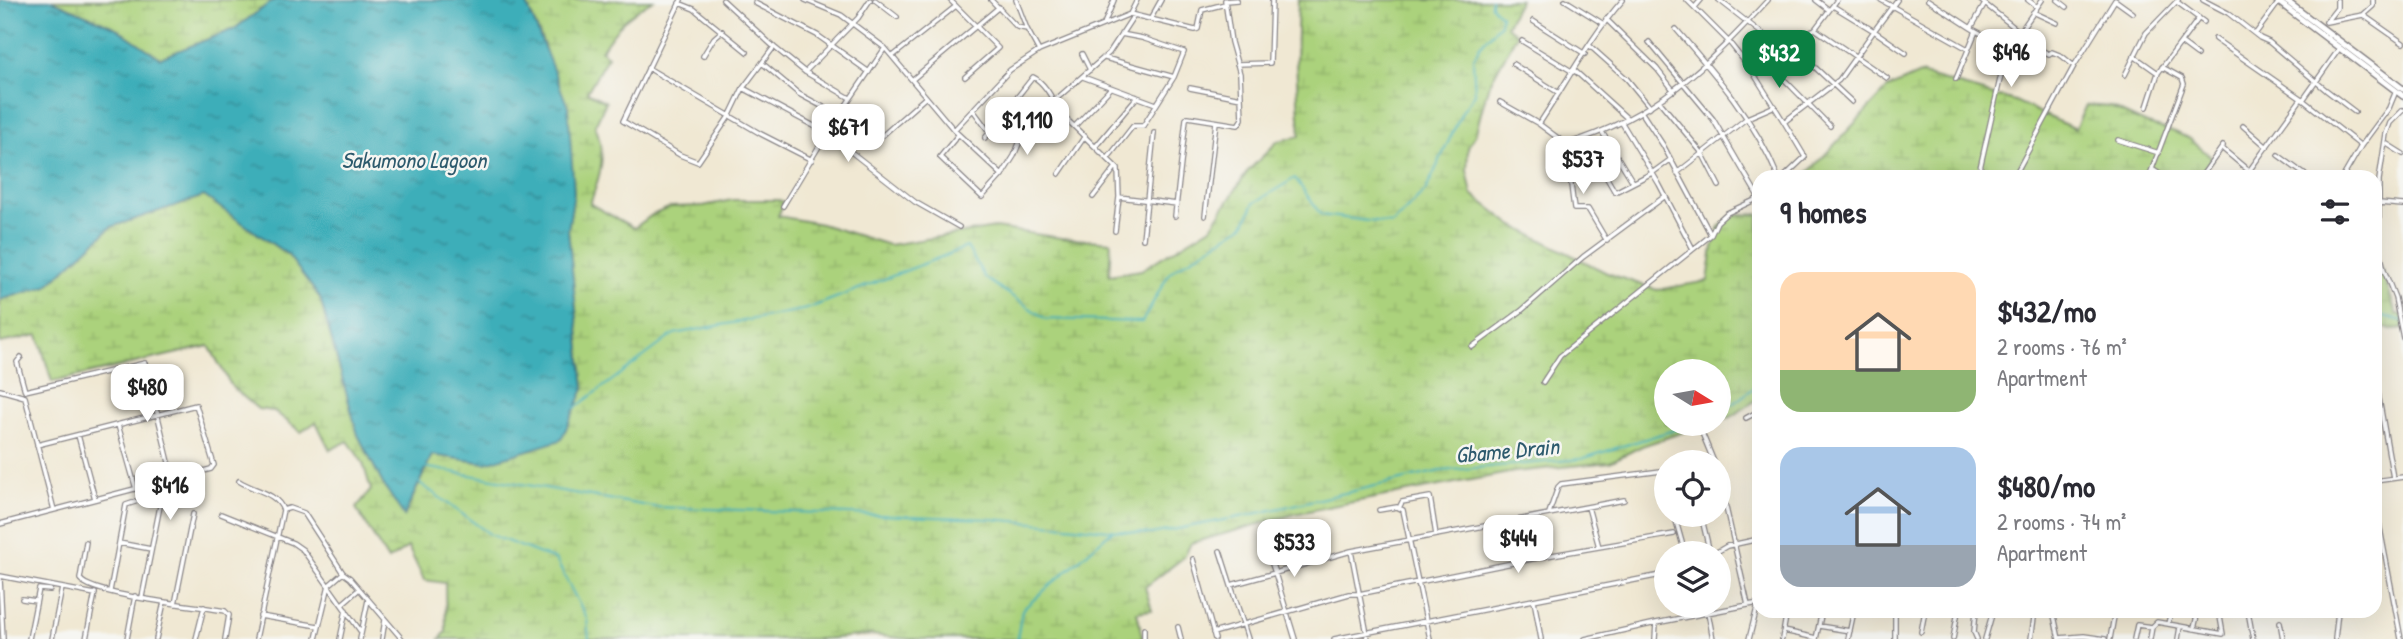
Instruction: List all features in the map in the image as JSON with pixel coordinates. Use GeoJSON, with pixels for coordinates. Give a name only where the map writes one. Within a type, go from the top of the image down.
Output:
{"type":"FeatureCollection","features":[{"type":"Feature","properties":{"kind":"main road"},"geometry":{"type":"LineString","coordinates":[[2280,1],[2400,90],[2403,96]]}},
{"type":"Feature","properties":{"kind":"main road"},"geometry":{"type":"LineString","coordinates":[[2318,28],[2339,48],[2400,90]]}},
{"type":"Feature","properties":{"kind":"street"},"geometry":{"type":"LineString","coordinates":[[723,0],[805,72],[850,98]]}},
{"type":"Feature","properties":{"kind":"street"},"geometry":{"type":"LineString","coordinates":[[804,0],[841,15],[885,48],[958,135],[1002,175]]}},
{"type":"Feature","properties":{"kind":"street"},"geometry":{"type":"LineString","coordinates":[[805,72],[853,23],[871,0],[897,17]]}},
{"type":"Feature","properties":{"kind":"street"},"geometry":{"type":"LineString","coordinates":[[950,0],[998,48],[965,77]]}},
{"type":"Feature","properties":{"kind":"street"},"geometry":{"type":"LineString","coordinates":[[991,0],[1017,26],[1027,29]]}},
{"type":"Feature","properties":{"kind":"street"},"geometry":{"type":"LineString","coordinates":[[1016,0],[1039,51]]}},
{"type":"Feature","properties":{"kind":"street"},"geometry":{"type":"LineString","coordinates":[[1104,24],[1114,0]]}},
{"type":"Feature","properties":{"kind":"street"},"geometry":{"type":"LineString","coordinates":[[958,135],[940,157],[982,197],[1002,175],[1020,141],[1054,101],[1104,58],[1121,34],[1137,0]]}},
{"type":"Feature","properties":{"kind":"street"},"geometry":{"type":"LineString","coordinates":[[1152,18],[1161,0]]}},
{"type":"Feature","properties":{"kind":"street"},"geometry":{"type":"LineString","coordinates":[[954,130],[1010,70],[1039,51],[1132,14],[1195,30],[1198,29],[1202,10],[1237,0]]}},
{"type":"Feature","properties":{"kind":"street"},"geometry":{"type":"LineString","coordinates":[[1237,64],[1270,63],[1272,0]]}},
{"type":"Feature","properties":{"kind":"street"},"geometry":{"type":"LineString","coordinates":[[1564,0],[1602,23]]}},
{"type":"Feature","properties":{"kind":"street"},"geometry":{"type":"LineString","coordinates":[[1539,124],[1602,23],[1623,0]]}},
{"type":"Feature","properties":{"kind":"street"},"geometry":{"type":"LineString","coordinates":[[1687,0],[1729,42],[1775,106],[1805,157],[1791,170]]}},
{"type":"Feature","properties":{"kind":"street"},"geometry":{"type":"LineString","coordinates":[[1695,7],[1701,0]]}},
{"type":"Feature","properties":{"kind":"street"},"geometry":{"type":"LineString","coordinates":[[1719,0],[1782,49]]}},
{"type":"Feature","properties":{"kind":"street"},"geometry":{"type":"LineString","coordinates":[[1566,144],[1602,132],[1660,102],[1707,64],[1767,0]]}},
{"type":"Feature","properties":{"kind":"street"},"geometry":{"type":"LineString","coordinates":[[1816,0],[1874,31],[1906,53]]}},
{"type":"Feature","properties":{"kind":"street"},"geometry":{"type":"LineString","coordinates":[[1752,71],[1803,34],[1815,29],[1837,0]]}},
{"type":"Feature","properties":{"kind":"street"},"geometry":{"type":"LineString","coordinates":[[1881,0],[1968,49]]}},
{"type":"Feature","properties":{"kind":"street"},"geometry":{"type":"LineString","coordinates":[[1784,122],[1839,80],[1897,0]]}},
{"type":"Feature","properties":{"kind":"street"},"geometry":{"type":"LineString","coordinates":[[1928,0],[1973,30],[2011,49]]}},
{"type":"Feature","properties":{"kind":"street"},"geometry":{"type":"LineString","coordinates":[[1980,0],[2020,32]]}},
{"type":"Feature","properties":{"kind":"street"},"geometry":{"type":"LineString","coordinates":[[2028,0],[2037,7]]}},
{"type":"Feature","properties":{"kind":"street"},"geometry":{"type":"LineString","coordinates":[[1980,170],[2003,66],[2017,37],[2042,0]]}},
{"type":"Feature","properties":{"kind":"street"},"geometry":{"type":"LineString","coordinates":[[2058,0],[2067,7]]}},
{"type":"Feature","properties":{"kind":"street"},"geometry":{"type":"LineString","coordinates":[[2203,0],[2228,13],[2273,45],[2355,112]]}},
{"type":"Feature","properties":{"kind":"street"},"geometry":{"type":"LineString","coordinates":[[2318,28],[2337,8],[2337,0]]}},
{"type":"Feature","properties":{"kind":"street"},"geometry":{"type":"LineString","coordinates":[[2326,22],[2363,15],[2373,6],[2373,0]]}},
{"type":"Feature","properties":{"kind":"street"},"geometry":{"type":"LineString","coordinates":[[747,52],[694,9],[680,1],[624,121],[680,155],[698,162],[730,115],[743,88],[774,47]]}},
{"type":"Feature","properties":{"kind":"street"},"geometry":{"type":"LineString","coordinates":[[2018,170],[2113,1],[2133,13]]}},
{"type":"Feature","properties":{"kind":"street"},"geometry":{"type":"LineString","coordinates":[[2125,75],[2146,33],[2178,1],[2204,22]]}},
{"type":"Feature","properties":{"kind":"street"},"geometry":{"type":"LineString","coordinates":[[2256,33],[2280,1]]}},
{"type":"Feature","properties":{"kind":"street"},"geometry":{"type":"LineString","coordinates":[[1175,216],[1186,119],[1188,117],[1241,123],[1240,74],[1225,2]]}},
{"type":"Feature","properties":{"kind":"street"},"geometry":{"type":"LineString","coordinates":[[755,3],[810,30],[869,72]]}},
{"type":"Feature","properties":{"kind":"street"},"geometry":{"type":"LineString","coordinates":[[1956,79],[1985,4]]}},
{"type":"Feature","properties":{"kind":"street"},"geometry":{"type":"LineString","coordinates":[[893,57],[956,6]]}},
{"type":"Feature","properties":{"kind":"street"},"geometry":{"type":"LineString","coordinates":[[913,79],[999,7]]}},
{"type":"Feature","properties":{"kind":"street"},"geometry":{"type":"LineString","coordinates":[[2033,12],[2057,23]]}},
{"type":"Feature","properties":{"kind":"street"},"geometry":{"type":"LineString","coordinates":[[2363,15],[2403,43]]}},
{"type":"Feature","properties":{"kind":"street"},"geometry":{"type":"LineString","coordinates":[[2147,107],[2158,73],[2199,18]]}},
{"type":"Feature","properties":{"kind":"street"},"geometry":{"type":"LineString","coordinates":[[1606,19],[1657,69],[1674,91]]}},
{"type":"Feature","properties":{"kind":"street"},"geometry":{"type":"LineString","coordinates":[[1533,22],[1585,54]]}},
{"type":"Feature","properties":{"kind":"street"},"geometry":{"type":"LineString","coordinates":[[1676,29],[1707,64],[1747,118],[1775,170]]}},
{"type":"Feature","properties":{"kind":"street"},"geometry":{"type":"LineString","coordinates":[[1815,29],[1887,78]]}},
{"type":"Feature","properties":{"kind":"street"},"geometry":{"type":"LineString","coordinates":[[703,56],[714,38],[722,31]]}},
{"type":"Feature","properties":{"kind":"street"},"geometry":{"type":"LineString","coordinates":[[1108,158],[1133,125],[1143,127],[1174,77],[1183,50],[1121,34]]}},
{"type":"Feature","properties":{"kind":"street"},"geometry":{"type":"LineString","coordinates":[[2017,37],[2049,54],[2052,52],[2062,55],[2074,66]]}},
{"type":"Feature","properties":{"kind":"street"},"geometry":{"type":"LineString","coordinates":[[2215,39],[2302,99],[2361,146]]}},
{"type":"Feature","properties":{"kind":"street"},"geometry":{"type":"LineString","coordinates":[[1522,41],[1574,71],[1628,119]]}},
{"type":"Feature","properties":{"kind":"street"},"geometry":{"type":"LineString","coordinates":[[1649,43],[1724,137],[1752,186]]}},
{"type":"Feature","properties":{"kind":"street"},"geometry":{"type":"LineString","coordinates":[[2181,43],[2197,55]]}},
{"type":"Feature","properties":{"kind":"street"},"geometry":{"type":"LineString","coordinates":[[1790,44],[1852,102]]}},
{"type":"Feature","properties":{"kind":"street"},"geometry":{"type":"LineString","coordinates":[[1590,46],[1627,79],[1650,107]]}},
{"type":"Feature","properties":{"kind":"street"},"geometry":{"type":"LineString","coordinates":[[783,206],[827,133],[885,48]]}},
{"type":"Feature","properties":{"kind":"street"},"geometry":{"type":"LineString","coordinates":[[2250,170],[2339,48]]}},
{"type":"Feature","properties":{"kind":"street"},"geometry":{"type":"LineString","coordinates":[[1082,54],[1090,70]]}},
{"type":"Feature","properties":{"kind":"street"},"geometry":{"type":"LineString","coordinates":[[2134,56],[2158,73]]}},
{"type":"Feature","properties":{"kind":"street"},"geometry":{"type":"LineString","coordinates":[[1104,58],[1174,77]]}},
{"type":"Feature","properties":{"kind":"street"},"geometry":{"type":"LineString","coordinates":[[1766,61],[1830,126]]}},
{"type":"Feature","properties":{"kind":"street"},"geometry":{"type":"LineString","coordinates":[[762,63],[799,94],[840,116]]}},
{"type":"Feature","properties":{"kind":"street"},"geometry":{"type":"LineString","coordinates":[[1513,64],[1559,93]]}},
{"type":"Feature","properties":{"kind":"street"},"geometry":{"type":"LineString","coordinates":[[2152,169],[2184,84],[2182,78],[2162,67]]}},
{"type":"Feature","properties":{"kind":"street"},"geometry":{"type":"LineString","coordinates":[[648,68],[812,160]]}},
{"type":"Feature","properties":{"kind":"street"},"geometry":{"type":"LineString","coordinates":[[985,138],[1034,77],[1038,79],[1054,101],[1054,107],[1116,167],[1119,174],[1119,197],[1115,231]]}},
{"type":"Feature","properties":{"kind":"street"},"geometry":{"type":"LineString","coordinates":[[1083,77],[1156,104]]}},
{"type":"Feature","properties":{"kind":"street"},"geometry":{"type":"LineString","coordinates":[[743,88],[827,133],[915,202],[960,227]]}},
{"type":"Feature","properties":{"kind":"street"},"geometry":{"type":"LineString","coordinates":[[1075,126],[1111,88]]}},
{"type":"Feature","properties":{"kind":"street"},"geometry":{"type":"LineString","coordinates":[[1190,88],[1241,98]]}},
{"type":"Feature","properties":{"kind":"street"},"geometry":{"type":"LineString","coordinates":[[2347,170],[2400,90]]}},
{"type":"Feature","properties":{"kind":"street"},"geometry":{"type":"LineString","coordinates":[[883,135],[926,97]]}},
{"type":"Feature","properties":{"kind":"street"},"geometry":{"type":"LineString","coordinates":[[1096,146],[1137,97]]}},
{"type":"Feature","properties":{"kind":"street"},"geometry":{"type":"LineString","coordinates":[[1500,102],[1539,124],[1566,144],[1574,209],[1588,209],[1607,241]]}},
{"type":"Feature","properties":{"kind":"street"},"geometry":{"type":"LineString","coordinates":[[1660,102],[1702,153],[1719,186]]}},
{"type":"Feature","properties":{"kind":"street"},"geometry":{"type":"LineString","coordinates":[[1676,173],[1747,118],[1775,106]]}},
{"type":"Feature","properties":{"kind":"street"},"geometry":{"type":"LineString","coordinates":[[973,110],[990,132]]}},
{"type":"Feature","properties":{"kind":"street"},"geometry":{"type":"LineString","coordinates":[[2381,170],[2388,128],[2403,110]]}},
{"type":"Feature","properties":{"kind":"street"},"geometry":{"type":"LineString","coordinates":[[1642,113],[1711,235]]}},
{"type":"Feature","properties":{"kind":"street"},"geometry":{"type":"LineString","coordinates":[[1205,216],[1216,122]]}},
{"type":"Feature","properties":{"kind":"street"},"geometry":{"type":"LineString","coordinates":[[1622,123],[1693,249]]}},
{"type":"Feature","properties":{"kind":"street"},"geometry":{"type":"LineString","coordinates":[[2243,126],[2267,147]]}},
{"type":"Feature","properties":{"kind":"street"},"geometry":{"type":"LineString","coordinates":[[1602,132],[1633,182]]}},
{"type":"Feature","properties":{"kind":"street"},"geometry":{"type":"LineString","coordinates":[[1143,239],[1154,133]]}},
{"type":"Feature","properties":{"kind":"street"},"geometry":{"type":"LineString","coordinates":[[1059,174],[1085,136]]}},
{"type":"Feature","properties":{"kind":"street"},"geometry":{"type":"LineString","coordinates":[[1584,139],[1615,192],[1652,173],[1670,160]]}},
{"type":"Feature","properties":{"kind":"street"},"geometry":{"type":"LineString","coordinates":[[2118,140],[2159,153]]}},
{"type":"Feature","properties":{"kind":"street"},"geometry":{"type":"LineString","coordinates":[[2386,144],[2403,154]]}},
{"type":"Feature","properties":{"kind":"street"},"geometry":{"type":"LineString","coordinates":[[2206,170],[2223,148],[2248,170]]}},
{"type":"Feature","properties":{"kind":"street"},"geometry":{"type":"LineString","coordinates":[[2278,155],[2298,170]]}},
{"type":"Feature","properties":{"kind":"street"},"geometry":{"type":"LineString","coordinates":[[1093,197],[1116,167]]}},
{"type":"Feature","properties":{"kind":"street"},"geometry":{"type":"LineString","coordinates":[[1119,197],[1177,204]]}},
{"type":"Feature","properties":{"kind":"street"},"geometry":{"type":"LineString","coordinates":[[1472,347],[1521,311],[1583,257],[1664,197]]}},
{"type":"Feature","properties":{"kind":"street"},"geometry":{"type":"LineString","coordinates":[[1543,382],[1560,356],[1711,235],[1717,222],[1727,213],[1752,201]]}},
{"type":"Feature","properties":{"kind":"street"},"geometry":{"type":"LineString","coordinates":[[2382,203],[2403,205]]}},
{"type":"Feature","properties":{"kind":"street"},"geometry":{"type":"LineString","coordinates":[[2382,256],[2403,337]]}},
{"type":"Feature","properties":{"kind":"street"},"geometry":{"type":"LineString","coordinates":[[21,357],[17,362],[54,510]]}},
{"type":"Feature","properties":{"kind":"street"},"geometry":{"type":"LineString","coordinates":[[0,390],[25,394],[145,363],[173,479]]}},
{"type":"Feature","properties":{"kind":"street"},"geometry":{"type":"LineString","coordinates":[[0,524],[211,469],[214,465],[197,406],[37,445]]}},
{"type":"Feature","properties":{"kind":"street"},"geometry":{"type":"LineString","coordinates":[[1745,418],[1752,414]]}},
{"type":"Feature","properties":{"kind":"street"},"geometry":{"type":"LineString","coordinates":[[2382,416],[2393,478]]}},
{"type":"Feature","properties":{"kind":"street"},"geometry":{"type":"LineString","coordinates":[[118,425],[136,489]]}},
{"type":"Feature","properties":{"kind":"street"},"geometry":{"type":"LineString","coordinates":[[78,435],[95,499]]}},
{"type":"Feature","properties":{"kind":"street"},"geometry":{"type":"LineString","coordinates":[[1549,513],[1561,484],[1654,472]]}},
{"type":"Feature","properties":{"kind":"street"},"geometry":{"type":"LineString","coordinates":[[2382,480],[2403,477]]}},
{"type":"Feature","properties":{"kind":"street"},"geometry":{"type":"LineString","coordinates":[[239,481],[269,494],[283,510],[256,639]]}},
{"type":"Feature","properties":{"kind":"street"},"geometry":{"type":"LineString","coordinates":[[110,592],[127,505],[157,495],[162,499],[142,597]]}},
{"type":"Feature","properties":{"kind":"street"},"geometry":{"type":"LineString","coordinates":[[1400,507],[1402,502],[1430,497],[1436,535]]}},
{"type":"Feature","properties":{"kind":"street"},"geometry":{"type":"LineString","coordinates":[[1231,585],[1351,551],[1625,500]]}},
{"type":"Feature","properties":{"kind":"street"},"geometry":{"type":"LineString","coordinates":[[1379,510],[1400,507]]}},
{"type":"Feature","properties":{"kind":"street"},"geometry":{"type":"LineString","coordinates":[[1400,507],[1403,510],[1430,639]]}},
{"type":"Feature","properties":{"kind":"street"},"geometry":{"type":"LineString","coordinates":[[1588,507],[1599,547]]}},
{"type":"Feature","properties":{"kind":"street"},"geometry":{"type":"LineString","coordinates":[[283,510],[290,508],[304,513],[344,573],[402,639]]}},
{"type":"Feature","properties":{"kind":"street"},"geometry":{"type":"LineString","coordinates":[[175,604],[193,514]]}},
{"type":"Feature","properties":{"kind":"street"},"geometry":{"type":"LineString","coordinates":[[221,514],[293,543],[303,550],[361,632]]}},
{"type":"Feature","properties":{"kind":"street"},"geometry":{"type":"LineString","coordinates":[[1731,523],[1748,605]]}},
{"type":"Feature","properties":{"kind":"street"},"geometry":{"type":"LineString","coordinates":[[1213,633],[1349,594],[1674,534]]}},
{"type":"Feature","properties":{"kind":"street"},"geometry":{"type":"LineString","coordinates":[[1294,639],[1264,540],[1284,536],[1297,539]]}},
{"type":"Feature","properties":{"kind":"street"},"geometry":{"type":"LineString","coordinates":[[2382,536],[2400,622],[2401,638],[2392,639]]}},
{"type":"Feature","properties":{"kind":"street"},"geometry":{"type":"LineString","coordinates":[[1731,545],[1752,541]]}},
{"type":"Feature","properties":{"kind":"street"},"geometry":{"type":"LineString","coordinates":[[86,542],[80,579],[96,591]]}},
{"type":"Feature","properties":{"kind":"street"},"geometry":{"type":"LineString","coordinates":[[119,543],[152,549]]}},
{"type":"Feature","properties":{"kind":"street"},"geometry":{"type":"LineString","coordinates":[[1220,551],[1248,639]]}},
{"type":"Feature","properties":{"kind":"street"},"geometry":{"type":"LineString","coordinates":[[1351,551],[1368,639]]}},
{"type":"Feature","properties":{"kind":"street"},"geometry":{"type":"LineString","coordinates":[[1193,559],[1215,639]]}},
{"type":"Feature","properties":{"kind":"street"},"geometry":{"type":"LineString","coordinates":[[316,639],[329,585],[344,573]]}},
{"type":"Feature","properties":{"kind":"street"},"geometry":{"type":"LineString","coordinates":[[1334,639],[1654,576]]}},
{"type":"Feature","properties":{"kind":"street"},"geometry":{"type":"LineString","coordinates":[[3,639],[0,577],[228,612],[225,639]]}},
{"type":"Feature","properties":{"kind":"street"},"geometry":{"type":"LineString","coordinates":[[52,639],[62,588]]}},
{"type":"Feature","properties":{"kind":"street"},"geometry":{"type":"LineString","coordinates":[[29,639],[39,589],[50,590]]}},
{"type":"Feature","properties":{"kind":"street"},"geometry":{"type":"LineString","coordinates":[[86,639],[96,591]]}},
{"type":"Feature","properties":{"kind":"street"},"geometry":{"type":"LineString","coordinates":[[342,604],[356,591]]}},
{"type":"Feature","properties":{"kind":"street"},"geometry":{"type":"LineString","coordinates":[[127,639],[135,596]]}},
{"type":"Feature","properties":{"kind":"street"},"geometry":{"type":"LineString","coordinates":[[22,598],[36,601]]}},
{"type":"Feature","properties":{"kind":"street"},"geometry":{"type":"LineString","coordinates":[[360,639],[368,600]]}},
{"type":"Feature","properties":{"kind":"street"},"geometry":{"type":"LineString","coordinates":[[1534,600],[1541,639]]}},
{"type":"Feature","properties":{"kind":"street"},"geometry":{"type":"LineString","coordinates":[[156,639],[164,602]]}},
{"type":"Feature","properties":{"kind":"street"},"geometry":{"type":"LineString","coordinates":[[1731,608],[1752,604]]}},
{"type":"Feature","properties":{"kind":"street"},"geometry":{"type":"LineString","coordinates":[[196,639],[204,607]]}},
{"type":"Feature","properties":{"kind":"street"},"geometry":{"type":"LineString","coordinates":[[340,639],[346,610]]}},
{"type":"Feature","properties":{"kind":"street"},"geometry":{"type":"LineString","coordinates":[[260,616],[318,626]]}},
{"type":"Feature","properties":{"kind":"street"},"geometry":{"type":"LineString","coordinates":[[1585,639],[1609,636],[1680,618]]}},
{"type":"Feature","properties":{"kind":"street"},"geometry":{"type":"LineString","coordinates":[[1709,618],[1713,639]]}},
{"type":"Feature","properties":{"kind":"street"},"geometry":{"type":"LineString","coordinates":[[1749,639],[1754,618]]}},
{"type":"Feature","properties":{"kind":"street"},"geometry":{"type":"LineString","coordinates":[[1782,639],[1786,618]]}},
{"type":"Feature","properties":{"kind":"street"},"geometry":{"type":"LineString","coordinates":[[1784,631],[1816,638],[1821,618]]}},
{"type":"Feature","properties":{"kind":"street"},"geometry":{"type":"LineString","coordinates":[[1848,639],[1853,618]]}},
{"type":"Feature","properties":{"kind":"street"},"geometry":{"type":"LineString","coordinates":[[1895,618],[1895,639]]}},
{"type":"Feature","properties":{"kind":"street"},"geometry":{"type":"LineString","coordinates":[[1921,632],[1924,618]]}},
{"type":"Feature","properties":{"kind":"street"},"geometry":{"type":"LineString","coordinates":[[1953,639],[1957,618]]}},
{"type":"Feature","properties":{"kind":"street"},"geometry":{"type":"LineString","coordinates":[[1975,618],[1974,632],[1980,638],[1990,618]]}},
{"type":"Feature","properties":{"kind":"street"},"geometry":{"type":"LineString","coordinates":[[2031,639],[2034,618]]}},
{"type":"Feature","properties":{"kind":"street"},"geometry":{"type":"LineString","coordinates":[[2055,618],[2059,638],[2078,636],[2108,639],[2113,618]]}},
{"type":"Feature","properties":{"kind":"street"},"geometry":{"type":"LineString","coordinates":[[2168,624],[2169,618]]}},
{"type":"Feature","properties":{"kind":"street"},"geometry":{"type":"LineString","coordinates":[[2194,629],[2196,618]]}},
{"type":"Feature","properties":{"kind":"street"},"geometry":{"type":"LineString","coordinates":[[2150,639],[2152,627],[2157,622],[2224,637],[2220,618]]}},
{"type":"Feature","properties":{"kind":"street"},"geometry":{"type":"LineString","coordinates":[[2250,618],[2253,639]]}},
{"type":"Feature","properties":{"kind":"street"},"geometry":{"type":"LineString","coordinates":[[2335,639],[2337,618]]}},
{"type":"Feature","properties":{"kind":"street"},"geometry":{"type":"LineString","coordinates":[[382,639],[386,620]]}},
{"type":"Feature","properties":{"kind":"street"},"geometry":{"type":"LineString","coordinates":[[2280,622],[2283,639]]}},
{"type":"Feature","properties":{"kind":"street"},"geometry":{"type":"LineString","coordinates":[[1655,639],[1656,623]]}},
{"type":"Feature","properties":{"kind":"street"},"geometry":{"type":"LineString","coordinates":[[2134,639],[2137,625],[2152,627]]}},
{"type":"Feature","properties":{"kind":"street"},"geometry":{"type":"LineString","coordinates":[[1819,626],[1850,631]]}},
{"type":"Feature","properties":{"kind":"street"},"geometry":{"type":"LineString","coordinates":[[1178,627],[1181,639]]}},
{"type":"Feature","properties":{"kind":"street"},"geometry":{"type":"LineString","coordinates":[[2178,639],[2180,627]]}},
{"type":"Feature","properties":{"kind":"street"},"geometry":{"type":"LineString","coordinates":[[1144,629],[1144,639]]}},
{"type":"Feature","properties":{"kind":"green space"},"geometry":{"type":"Polygon","coordinates":[[[51,0],[274,0],[234,29],[160,58],[116,28],[51,0]]]}},
{"type":"Feature","properties":{"kind":"green space"},"geometry":{"type":"Polygon","coordinates":[[[525,0],[653,0],[630,16],[612,35],[601,51],[608,56],[587,92],[606,102],[595,125],[602,156],[590,204],[634,228],[652,215],[671,207],[703,206],[732,200],[779,200],[784,202],[778,216],[821,224],[889,245],[995,228],[1111,242],[1109,275],[1141,270],[1211,227],[1248,171],[1278,141],[1300,136],[1296,61],[1298,0],[1520,0],[1506,26],[1517,34],[1488,87],[1475,135],[1468,147],[1467,170],[1472,194],[1512,225],[1607,273],[1657,290],[1708,281],[1713,247],[1720,226],[1733,215],[1752,214],[1752,403],[1731,417],[1731,359],[1654,359],[1654,436],[1672,436],[1642,446],[1610,462],[1514,472],[1332,506],[1191,543],[1184,557],[1145,587],[1152,610],[1137,612],[1143,639],[910,639],[872,635],[820,639],[440,639],[446,632],[445,583],[424,580],[408,547],[388,560],[356,508],[371,490],[363,463],[348,441],[330,450],[316,422],[301,432],[274,411],[258,409],[232,387],[209,346],[52,382],[38,335],[0,343],[0,300],[47,286],[111,227],[204,196],[288,255],[320,298],[358,435],[383,484],[405,515],[432,455],[486,463],[584,389],[568,230],[574,192],[544,45],[525,0]]]}},
{"type":"Feature","properties":{"kind":"green space"},"geometry":{"type":"Polygon","coordinates":[[[1920,74],[2015,101],[2075,129],[2086,105],[2110,107],[2190,139],[2212,158],[2203,170],[1811,170],[1888,88],[1920,74]]]}},
{"type":"Feature","properties":{"kind":"green space"},"geometry":{"type":"Polygon","coordinates":[[[2382,270],[2396,314],[2403,315],[2403,329],[2382,327],[2382,270]]]}},
{"type":"Feature","properties":{"kind":"water","name":"Sakumono Lagoon"},"geometry":{"type":"Polygon","coordinates":[[[0,0],[51,0],[116,28],[160,58],[234,29],[274,0],[525,0],[568,107],[574,192],[568,230],[584,389],[561,440],[486,463],[432,455],[404,516],[383,484],[358,435],[320,298],[288,255],[204,196],[111,227],[47,286],[0,300],[0,0]]]}},
{"type":"Feature","properties":{"kind":"waterway"},"geometry":{"type":"LineString","coordinates":[[575,408],[674,334],[807,309],[967,247],[985,278],[1046,319],[1142,322],[1170,272],[1244,225],[1254,203],[1295,178],[1321,215],[1392,224],[1426,190],[1463,110],[1475,94],[1473,60],[1479,47],[1500,24],[1501,15],[1491,6],[1491,0]]}},
{"type":"Feature","properties":{"kind":"waterway","name":"Gbame Drain"},"geometry":{"type":"LineString","coordinates":[[2382,316],[2403,321]]}},
{"type":"Feature","properties":{"kind":"waterway","name":"Gbame Drain"},"geometry":{"type":"LineString","coordinates":[[1731,405],[1752,389]]}},
{"type":"Feature","properties":{"kind":"waterway"},"geometry":{"type":"LineString","coordinates":[[424,467],[654,507],[992,519],[1151,534],[1250,515],[1440,471],[1581,459],[1655,436]]}},
{"type":"Feature","properties":{"kind":"waterway"},"geometry":{"type":"LineString","coordinates":[[417,481],[491,535],[556,560],[587,619],[589,639]]}},
{"type":"Feature","properties":{"kind":"waterway"},"geometry":{"type":"LineString","coordinates":[[1017,639],[1022,610],[1112,531]]}}]}
